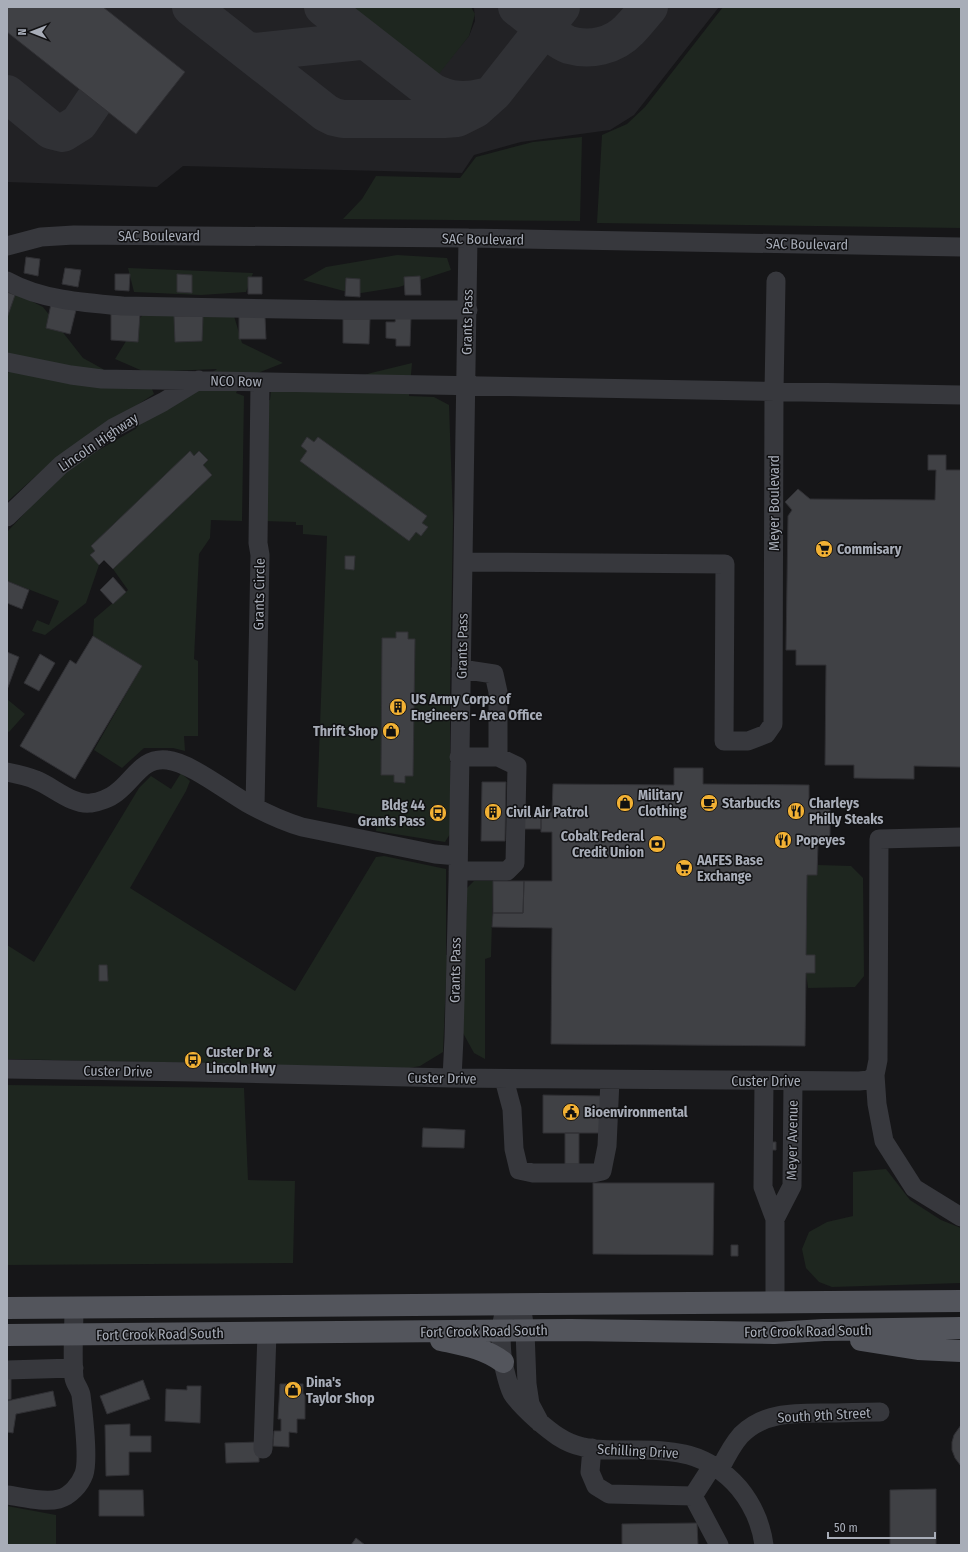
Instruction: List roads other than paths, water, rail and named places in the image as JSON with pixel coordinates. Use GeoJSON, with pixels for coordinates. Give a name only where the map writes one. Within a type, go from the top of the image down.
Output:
{"type":"FeatureCollection","features":[{"type":"Feature","properties":{"kind":"main road","name":"Fort Crook Road South"},"geometry":{"type":"LineString","coordinates":[[7,1308],[958,1301]]}},
{"type":"Feature","properties":{"kind":"main road"},"geometry":{"type":"LineString","coordinates":[[775,1302],[774,1333],[859,1339],[918,1349],[961,1351]]}},
{"type":"Feature","properties":{"kind":"main road","name":"Fort Crook Road South"},"geometry":{"type":"LineString","coordinates":[[7,1335],[525,1330],[774,1333],[824,1330],[961,1328]]}},
{"type":"Feature","properties":{"kind":"main road"},"geometry":{"type":"LineString","coordinates":[[401,1332],[480,1349],[492,1354],[503,1362]]}},
{"type":"Feature","properties":{"kind":"street","name":"SAC Boulevard"},"geometry":{"type":"LineString","coordinates":[[7,246],[41,237],[74,235],[468,238],[961,247]]}},
{"type":"Feature","properties":{"kind":"street","name":"Grants Pass"},"geometry":{"type":"LineString","coordinates":[[452,1078],[458,863],[468,238]]}},
{"type":"Feature","properties":{"kind":"street"},"geometry":{"type":"LineString","coordinates":[[7,281],[34,292],[62,299],[92,304],[123,306],[343,310],[468,310]]}},
{"type":"Feature","properties":{"kind":"street","name":"Meyer Boulevard"},"geometry":{"type":"LineString","coordinates":[[463,562],[725,564],[724,741],[748,741],[766,734],[773,724],[774,391],[776,281]]}},
{"type":"Feature","properties":{"kind":"street","name":"NCO Row"},"geometry":{"type":"LineString","coordinates":[[7,362],[65,374],[102,379],[961,395]]}},
{"type":"Feature","properties":{"kind":"street","name":"Lincoln Highway"},"geometry":{"type":"LineString","coordinates":[[7,517],[61,465],[89,445],[113,428],[164,402],[199,380]]}},
{"type":"Feature","properties":{"kind":"street","name":"Grants Circle"},"geometry":{"type":"LineString","coordinates":[[255,807],[260,555],[258,543],[260,382]]}},
{"type":"Feature","properties":{"kind":"street"},"geometry":{"type":"LineString","coordinates":[[461,669],[494,674],[498,692],[498,757]]}},
{"type":"Feature","properties":{"kind":"street"},"geometry":{"type":"LineString","coordinates":[[7,772],[35,779],[74,800],[91,804],[116,794],[141,768],[149,762],[167,760],[186,766],[255,807],[284,822],[435,854],[458,863],[507,872],[515,863],[517,766],[498,757],[459,757]]}},
{"type":"Feature","properties":{"kind":"street"},"geometry":{"type":"LineString","coordinates":[[961,836],[879,839],[878,1060],[875,1075],[877,1104],[884,1141],[914,1188],[961,1217]]}},
{"type":"Feature","properties":{"kind":"street","name":"Custer Drive"},"geometry":{"type":"LineString","coordinates":[[7,1069],[504,1079],[764,1082],[860,1081],[869,1080],[875,1075]]}},
{"type":"Feature","properties":{"kind":"street"},"geometry":{"type":"LineString","coordinates":[[504,1079],[512,1109],[514,1149],[519,1170],[571,1173],[593,1173],[602,1171],[607,1146],[610,1080]]}},
{"type":"Feature","properties":{"kind":"street","name":"Meyer Avenue"},"geometry":{"type":"LineString","coordinates":[[775,1219],[792,1186],[793,1081]]}},
{"type":"Feature","properties":{"kind":"street","name":"Meyer Avenue"},"geometry":{"type":"LineString","coordinates":[[764,1082],[763,1187],[775,1219],[775,1302]]}},
{"type":"Feature","properties":{"kind":"street","name":"Schilling Drive"},"geometry":{"type":"LineString","coordinates":[[540,1423],[530,1404],[526,1384],[525,1330],[523,1317],[514,1304],[504,1317],[502,1331],[503,1362],[512,1393],[524,1408],[540,1423],[551,1433],[567,1442],[584,1447],[608,1450],[672,1450],[690,1454],[716,1467],[734,1482],[747,1497],[756,1514],[764,1545]]}},
{"type":"Feature","properties":{"kind":"street"},"geometry":{"type":"LineString","coordinates":[[7,1494],[48,1500],[59,1499],[69,1494],[78,1485],[84,1474],[86,1463],[82,1405],[80,1391],[74,1380],[74,1307]]}},
{"type":"Feature","properties":{"kind":"street"},"geometry":{"type":"LineString","coordinates":[[263,1449],[267,1333]]}},
{"type":"Feature","properties":{"kind":"street"},"geometry":{"type":"LineString","coordinates":[[7,1370],[74,1368]]}},
{"type":"Feature","properties":{"kind":"street","name":"South 9th Street"},"geometry":{"type":"LineString","coordinates":[[693,1496],[741,1435],[762,1420],[792,1413],[880,1412]]}},
{"type":"Feature","properties":{"kind":"street"},"geometry":{"type":"LineString","coordinates":[[592,1448],[590,1472],[596,1486],[609,1494],[693,1496],[719,1545]]}},
{"type":"Feature","properties":{"kind":"place","name":"Commisary"},"geometry":{"type":"Point","coordinates":[824,549]}},
{"type":"Feature","properties":{"kind":"place","name":"US Army Corps of Engineers - Area Office"},"geometry":{"type":"Point","coordinates":[398,707]}},
{"type":"Feature","properties":{"kind":"place","name":"Thrift Shop"},"geometry":{"type":"Point","coordinates":[391,731]}},
{"type":"Feature","properties":{"kind":"place","name":"Military Clothing"},"geometry":{"type":"Point","coordinates":[625,803]}},
{"type":"Feature","properties":{"kind":"place","name":"Starbucks"},"geometry":{"type":"Point","coordinates":[709,803]}},
{"type":"Feature","properties":{"kind":"place","name":"Charleys Philly Steaks"},"geometry":{"type":"Point","coordinates":[796,811]}},
{"type":"Feature","properties":{"kind":"place","name":"Civil Air Patrol"},"geometry":{"type":"Point","coordinates":[493,812]}},
{"type":"Feature","properties":{"kind":"place","name":"Bldg 44 Grants Pass"},"geometry":{"type":"Point","coordinates":[438,813]}},
{"type":"Feature","properties":{"kind":"place","name":"Popeyes"},"geometry":{"type":"Point","coordinates":[783,840]}},
{"type":"Feature","properties":{"kind":"place","name":"Cobalt Federal Credit Union"},"geometry":{"type":"Point","coordinates":[657,844]}},
{"type":"Feature","properties":{"kind":"place","name":"AAFES Base Exchange"},"geometry":{"type":"Point","coordinates":[684,868]}},
{"type":"Feature","properties":{"kind":"place","name":"Custer Dr & Lincoln Hwy"},"geometry":{"type":"Point","coordinates":[193,1060]}},
{"type":"Feature","properties":{"kind":"place","name":"Bioenvironmental"},"geometry":{"type":"Point","coordinates":[571,1112]}},
{"type":"Feature","properties":{"kind":"place","name":"Dina's Taylor Shop"},"geometry":{"type":"Point","coordinates":[293,1390]}}]}
